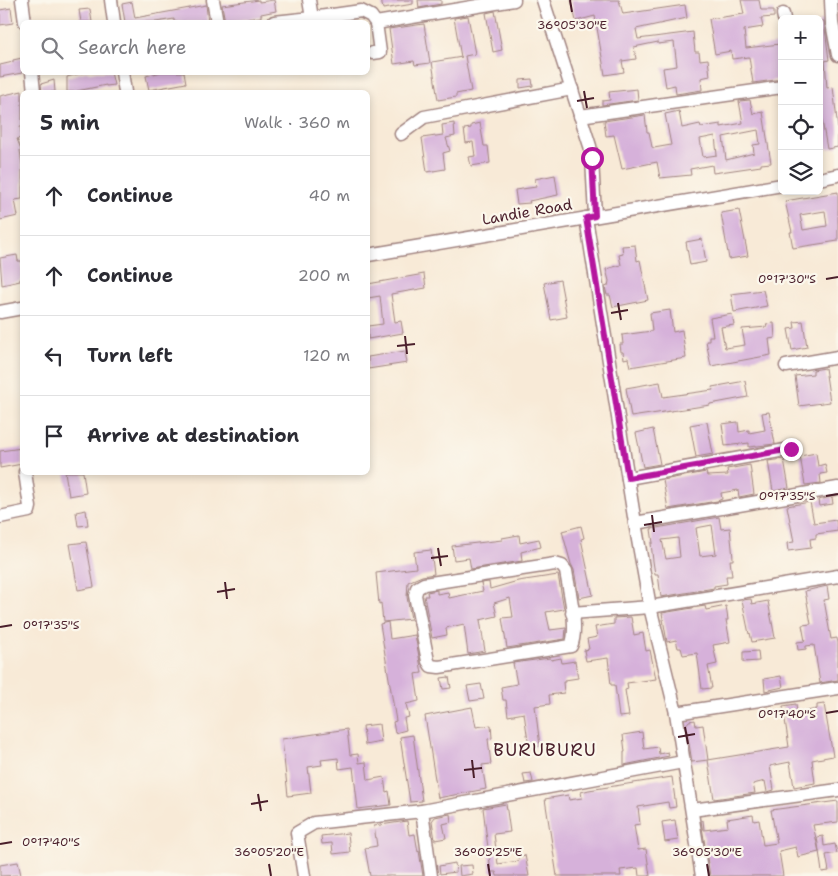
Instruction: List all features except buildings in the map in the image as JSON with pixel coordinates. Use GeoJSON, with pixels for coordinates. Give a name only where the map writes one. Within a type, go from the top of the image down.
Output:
{"type":"FeatureCollection","features":[{"type":"Feature","properties":{"kind":"street"},"geometry":{"type":"LineString","coordinates":[[22,0],[25,20]]}},
{"type":"Feature","properties":{"kind":"street"},"geometry":{"type":"LineString","coordinates":[[112,0],[114,20]]}},
{"type":"Feature","properties":{"kind":"street"},"geometry":{"type":"LineString","coordinates":[[213,0],[217,20]]}},
{"type":"Feature","properties":{"kind":"street"},"geometry":{"type":"LineString","coordinates":[[309,0],[312,18]]}},
{"type":"Feature","properties":{"kind":"street"},"geometry":{"type":"LineString","coordinates":[[376,23],[514,0]]}},
{"type":"Feature","properties":{"kind":"street"},"geometry":{"type":"LineString","coordinates":[[543,0],[592,158],[591,217],[628,478],[650,607],[676,712],[702,876]]}},
{"type":"Feature","properties":{"kind":"street"},"geometry":{"type":"LineString","coordinates":[[831,0],[832,23],[838,54]]}},
{"type":"Feature","properties":{"kind":"street"},"geometry":{"type":"LineString","coordinates":[[293,20],[361,11],[371,16],[376,23],[380,52],[372,53]]}},
{"type":"Feature","properties":{"kind":"street"},"geometry":{"type":"LineString","coordinates":[[32,75],[34,90]]}},
{"type":"Feature","properties":{"kind":"street"},"geometry":{"type":"LineString","coordinates":[[123,75],[126,90]]}},
{"type":"Feature","properties":{"kind":"street"},"geometry":{"type":"LineString","coordinates":[[580,116],[778,88]]}},
{"type":"Feature","properties":{"kind":"street"},"geometry":{"type":"LineString","coordinates":[[401,134],[424,117],[572,89]]}},
{"type":"Feature","properties":{"kind":"street"},"geometry":{"type":"LineString","coordinates":[[823,177],[838,175]]}},
{"type":"Feature","properties":{"kind":"street","name":"Landie Road"},"geometry":{"type":"LineString","coordinates":[[370,255],[778,186]]}},
{"type":"Feature","properties":{"kind":"street"},"geometry":{"type":"LineString","coordinates":[[1,309],[20,308]]}},
{"type":"Feature","properties":{"kind":"street"},"geometry":{"type":"LineString","coordinates":[[786,366],[838,357]]}},
{"type":"Feature","properties":{"kind":"street"},"geometry":{"type":"LineString","coordinates":[[628,478],[791,449]]}},
{"type":"Feature","properties":{"kind":"street"},"geometry":{"type":"LineString","coordinates":[[0,517],[29,511],[26,475]]}},
{"type":"Feature","properties":{"kind":"street"},"geometry":{"type":"LineString","coordinates":[[635,523],[838,488]]}},
{"type":"Feature","properties":{"kind":"street"},"geometry":{"type":"LineString","coordinates":[[555,564],[562,566],[566,572],[572,613],[574,639],[570,646],[439,667],[431,666],[428,661],[415,595],[417,588],[424,584],[555,564]]}},
{"type":"Feature","properties":{"kind":"street"},"geometry":{"type":"LineString","coordinates":[[572,613],[650,607],[838,576]]}},
{"type":"Feature","properties":{"kind":"street"},"geometry":{"type":"LineString","coordinates":[[676,712],[838,688]]}},
{"type":"Feature","properties":{"kind":"street"},"geometry":{"type":"LineString","coordinates":[[304,876],[297,833],[314,823],[422,811],[683,762]]}},
{"type":"Feature","properties":{"kind":"street"},"geometry":{"type":"LineString","coordinates":[[692,810],[838,790]]}},
{"type":"Feature","properties":{"kind":"street"},"geometry":{"type":"LineString","coordinates":[[422,811],[430,876]]}},
{"type":"Feature","properties":{"kind":"district","name":"BURUBURU"},"geometry":{"type":"Point","coordinates":[545,750]}},
{"type":"Feature","properties":{"kind":"route"},"geometry":{"type":"LineString","coordinates":[[592,158],[595,216],[586,218],[628,478],[791,449]]}}]}
